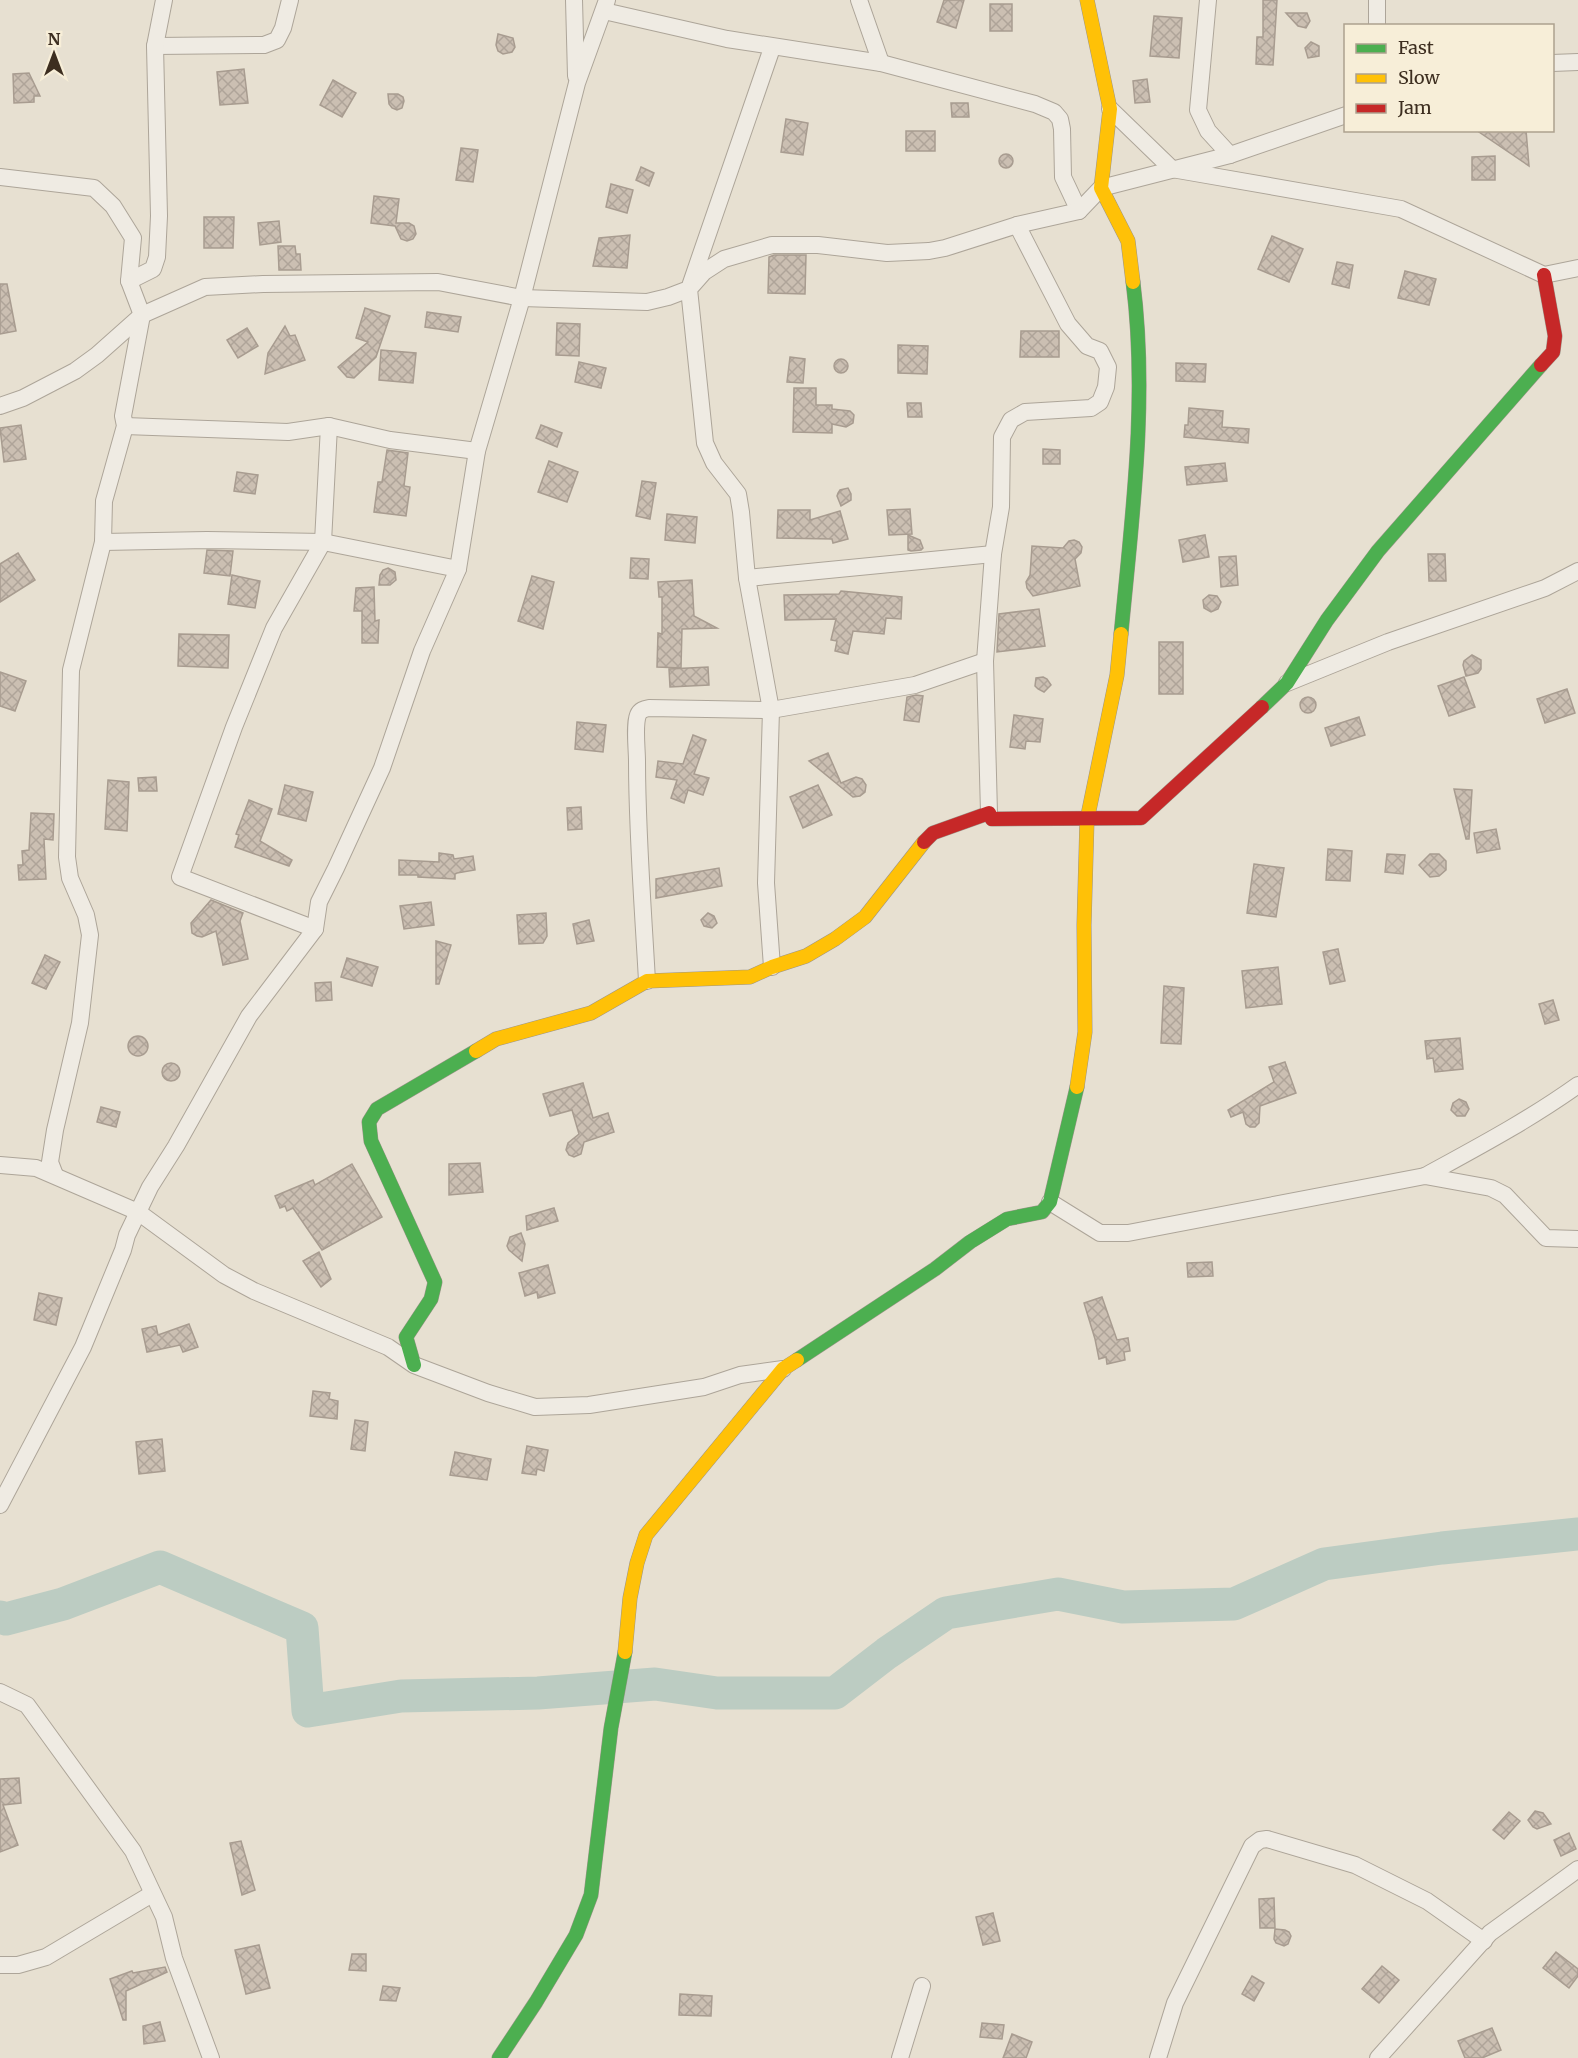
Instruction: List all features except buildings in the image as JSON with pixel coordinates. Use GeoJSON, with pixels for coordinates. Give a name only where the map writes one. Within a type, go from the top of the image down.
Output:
{"type":"FeatureCollection","features":[{"type":"Feature","properties":{"kind":"street"},"geometry":{"type":"LineString","coordinates":[[129,281],[153,269],[157,257],[159,216],[154,46],[164,0]]}},
{"type":"Feature","properties":{"kind":"street"},"geometry":{"type":"LineString","coordinates":[[154,46],[264,45],[277,40],[283,28],[290,0]]}},
{"type":"Feature","properties":{"kind":"street"},"geometry":{"type":"LineString","coordinates":[[574,0],[577,83]]}},
{"type":"Feature","properties":{"kind":"street"},"geometry":{"type":"LineString","coordinates":[[859,0],[881,63]]}},
{"type":"Feature","properties":{"kind":"street"},"geometry":{"type":"LineString","coordinates":[[499,2058],[576,1935],[591,1895],[611,1728],[627,1644],[630,1598],[637,1563],[646,1535],[783,1369],[935,1269],[988,1230],[1007,1219],[1042,1212],[1050,1202],[1079,1080],[1085,1032],[1084,925],[1087,820],[1118,675],[1140,403],[1138,322],[1128,241],[1101,188],[1110,109],[1087,0]]}},
{"type":"Feature","properties":{"kind":"street"},"geometry":{"type":"LineString","coordinates":[[1208,0],[1198,110],[1208,131],[1230,155]]}},
{"type":"Feature","properties":{"kind":"street"},"geometry":{"type":"LineString","coordinates":[[1377,0],[1377,24]]}},
{"type":"Feature","properties":{"kind":"street"},"geometry":{"type":"LineString","coordinates":[[0,1505],[83,1347],[138,1212],[249,1016],[315,929],[319,902],[382,768],[422,651],[459,569],[477,451],[522,298],[577,83],[606,6],[727,39],[772,48],[881,63],[1035,104],[1054,112],[1060,119],[1062,129],[1064,177],[1079,211]]}},
{"type":"Feature","properties":{"kind":"street"},"geometry":{"type":"LineString","coordinates":[[772,48],[689,289],[705,443],[714,463],[738,494],[747,578],[771,710],[766,883],[772,967]]}},
{"type":"Feature","properties":{"kind":"street"},"geometry":{"type":"LineString","coordinates":[[1554,63],[1578,62]]}},
{"type":"Feature","properties":{"kind":"street"},"geometry":{"type":"LineString","coordinates":[[1110,109],[1172,170],[1401,209],[1544,275],[1578,268]]}},
{"type":"Feature","properties":{"kind":"street"},"geometry":{"type":"LineString","coordinates":[[0,406],[32,394],[75,371],[97,355],[142,315],[205,287],[438,282],[522,298],[647,302],[689,289],[704,272],[724,259],[772,244],[818,244],[887,253],[908,253],[945,248],[1017,225],[1079,211],[1101,188],[1230,155],[1344,116]]}},
{"type":"Feature","properties":{"kind":"street"},"geometry":{"type":"LineString","coordinates":[[0,177],[94,188],[113,206],[133,238],[129,281],[142,315],[123,416],[125,426],[104,501],[104,542],[71,670],[67,857],[70,878],[86,915],[90,935],[80,1023],[55,1130],[50,1162],[55,1175]]}},
{"type":"Feature","properties":{"kind":"street"},"geometry":{"type":"LineString","coordinates":[[1017,225],[1068,324],[1088,346],[1100,351],[1108,367],[1106,387],[1100,402],[1091,408],[1025,412],[1011,420],[1002,437],[1001,507],[993,554],[985,661],[989,813],[992,819],[1142,818],[1287,683],[1327,620],[1378,550],[1553,352],[1555,336],[1544,275]]}},
{"type":"Feature","properties":{"kind":"street"},"geometry":{"type":"LineString","coordinates":[[125,426],[288,432],[329,426],[390,440],[477,451]]}},
{"type":"Feature","properties":{"kind":"street"},"geometry":{"type":"LineString","coordinates":[[315,929],[180,877],[234,727],[274,628],[323,542],[329,426]]}},
{"type":"Feature","properties":{"kind":"street"},"geometry":{"type":"LineString","coordinates":[[104,542],[207,540],[323,542],[459,569]]}},
{"type":"Feature","properties":{"kind":"street"},"geometry":{"type":"LineString","coordinates":[[747,578],[993,554]]}},
{"type":"Feature","properties":{"kind":"street"},"geometry":{"type":"LineString","coordinates":[[1287,683],[1388,642],[1545,588],[1578,571]]}},
{"type":"Feature","properties":{"kind":"street"},"geometry":{"type":"LineString","coordinates":[[647,981],[637,789],[638,714],[643,709],[771,710],[915,685],[985,661]]}},
{"type":"Feature","properties":{"kind":"street"},"geometry":{"type":"LineString","coordinates":[[414,1365],[406,1336],[415,1320],[429,1305],[434,1293],[435,1282],[371,1141],[369,1122],[377,1109],[496,1039],[591,1013],[647,981],[750,977],[806,956],[835,939],[865,917],[911,857],[933,833],[989,813]]}},
{"type":"Feature","properties":{"kind":"street"},"geometry":{"type":"LineString","coordinates":[[1050,1202],[1100,1233],[1113,1234],[1425,1176],[1517,1126],[1578,1085]]}},
{"type":"Feature","properties":{"kind":"street"},"geometry":{"type":"LineString","coordinates":[[0,1165],[36,1168],[138,1212],[224,1275],[283,1304],[388,1347],[414,1365],[488,1393],[535,1407],[590,1405],[704,1387],[740,1375],[783,1369]]}},
{"type":"Feature","properties":{"kind":"street"},"geometry":{"type":"LineString","coordinates":[[1425,1176],[1491,1188],[1505,1195],[1546,1238],[1578,1239]]}},
{"type":"Feature","properties":{"kind":"street"},"geometry":{"type":"LineString","coordinates":[[0,1692],[27,1706],[133,1851],[164,1917],[174,1958],[212,2058]]}},
{"type":"Feature","properties":{"kind":"street"},"geometry":{"type":"LineString","coordinates":[[1158,2058],[1175,2003],[1252,1846],[1260,1840],[1267,1839],[1355,1865],[1427,1901],[1484,1941]]}},
{"type":"Feature","properties":{"kind":"street"},"geometry":{"type":"LineString","coordinates":[[1378,2058],[1491,1933],[1578,1869]]}},
{"type":"Feature","properties":{"kind":"street"},"geometry":{"type":"LineString","coordinates":[[0,1965],[18,1965],[46,1957],[152,1894]]}},
{"type":"Feature","properties":{"kind":"street"},"geometry":{"type":"LineString","coordinates":[[900,2058],[922,1986]]}},
{"type":"Feature","properties":{"kind":"waterway"},"geometry":{"type":"LineString","coordinates":[[0,1617],[6,1619],[63,1604],[160,1567],[302,1628],[308,1711],[401,1696],[538,1693],[655,1684],[717,1693],[835,1693],[887,1653],[946,1613],[1058,1594],[1123,1607],[1234,1604],[1324,1564],[1442,1548],[1578,1534]]}},
{"type":"Feature","properties":{"kind":"traffic: fast"},"geometry":{"type":"LineString","coordinates":[[1121,634],[1134,502],[1139,414],[1139,370],[1133,282]]}},
{"type":"Feature","properties":{"kind":"traffic: fast"},"geometry":{"type":"LineString","coordinates":[[1262,707],[1287,683],[1327,620],[1378,551],[1541,365]]}},
{"type":"Feature","properties":{"kind":"traffic: fast"},"geometry":{"type":"LineString","coordinates":[[414,1365],[406,1337],[431,1299],[435,1282],[371,1141],[369,1122],[377,1109],[476,1051]]}},
{"type":"Feature","properties":{"kind":"traffic: fast"},"geometry":{"type":"LineString","coordinates":[[797,1360],[1007,1219],[1042,1212],[1050,1202],[1077,1087]]}},
{"type":"Feature","properties":{"kind":"traffic: fast"},"geometry":{"type":"LineString","coordinates":[[499,2058],[576,1935],[591,1895],[611,1728],[625,1652]]}},
{"type":"Feature","properties":{"kind":"traffic: slow"},"geometry":{"type":"LineString","coordinates":[[1087,0],[1110,109],[1101,188],[1128,241],[1133,282]]}},
{"type":"Feature","properties":{"kind":"traffic: slow"},"geometry":{"type":"LineString","coordinates":[[1077,1087],[1085,1032],[1084,925],[1087,820],[1117,675],[1121,634]]}},
{"type":"Feature","properties":{"kind":"traffic: slow"},"geometry":{"type":"LineString","coordinates":[[476,1051],[496,1039],[591,1013],[647,981],[750,977],[806,956],[835,939],[865,917],[924,842]]}},
{"type":"Feature","properties":{"kind":"traffic: slow"},"geometry":{"type":"LineString","coordinates":[[625,1652],[630,1598],[637,1563],[646,1535],[783,1369],[797,1360]]}},
{"type":"Feature","properties":{"kind":"traffic: jam"},"geometry":{"type":"LineString","coordinates":[[1541,365],[1553,352],[1555,336],[1544,275]]}},
{"type":"Feature","properties":{"kind":"traffic: jam"},"geometry":{"type":"LineString","coordinates":[[924,842],[933,833],[989,813],[992,819],[1141,818],[1262,707]]}}]}
